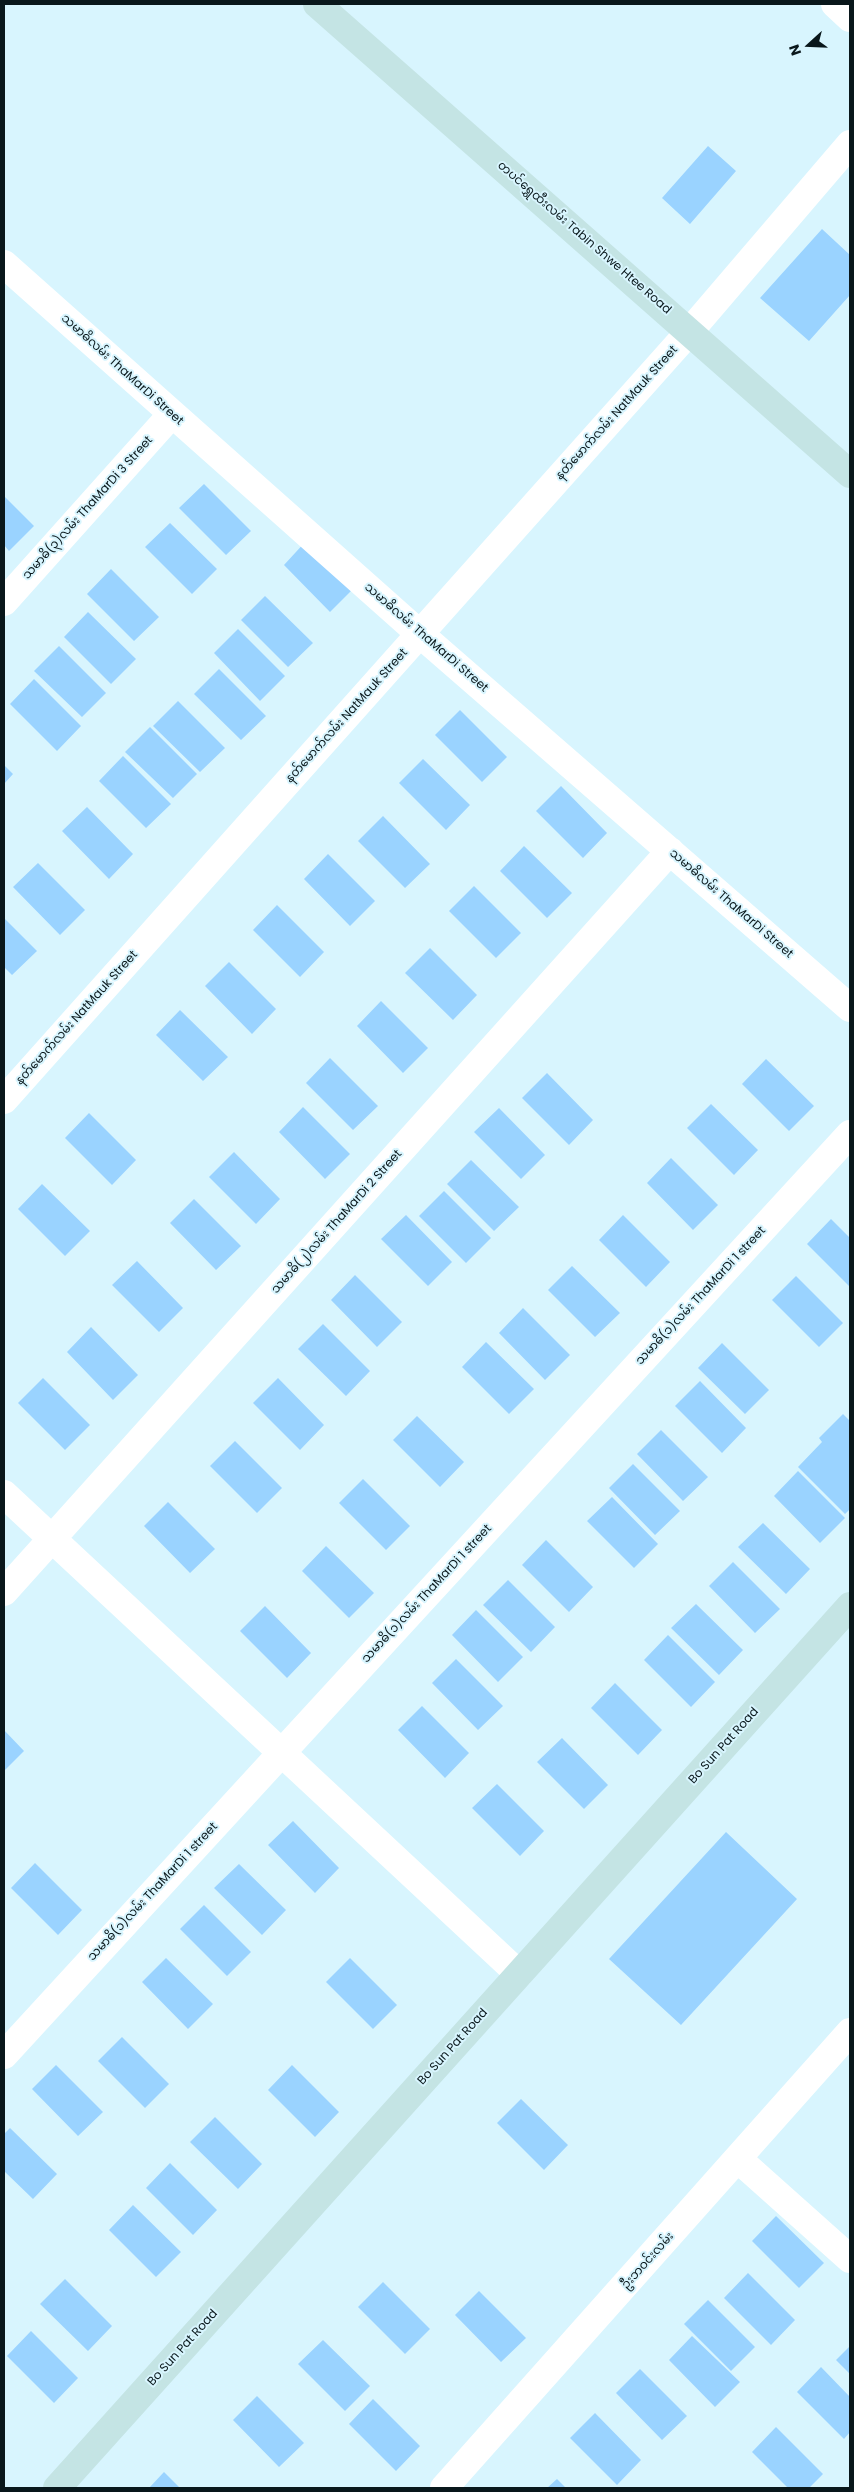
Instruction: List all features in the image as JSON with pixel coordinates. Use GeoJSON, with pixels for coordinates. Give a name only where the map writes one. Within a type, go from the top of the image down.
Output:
{"type":"FeatureCollection","features":[{"type":"Feature","properties":{"kind":"street","name":"တပင်ရွှေထီးလမ်း Tabin Shwe Htee Road"},"geometry":{"type":"LineString","coordinates":[[317,4],[850,474]]}},
{"type":"Feature","properties":{"kind":"street"},"geometry":{"type":"LineString","coordinates":[[835,4],[850,18]]}},
{"type":"Feature","properties":{"kind":"street","name":"နတ်မောက်လမ်း NatMauk Street"},"geometry":{"type":"LineString","coordinates":[[4,1100],[690,331],[850,144]]}},
{"type":"Feature","properties":{"kind":"street","name":"သမာဓိလမ်း ThaMarDi Street"},"geometry":{"type":"LineString","coordinates":[[4,264],[420,634],[850,1008]]}},
{"type":"Feature","properties":{"kind":"street","name":"သမာဓိ(၃)လမ်း ThaMarDi 3 Street"},"geometry":{"type":"LineString","coordinates":[[4,602],[172,414]]}},
{"type":"Feature","properties":{"kind":"street","name":"သမာဓိ(၂)လမ်း ThaMarDi 2 Street"},"geometry":{"type":"LineString","coordinates":[[4,1592],[670,851]]}},
{"type":"Feature","properties":{"kind":"street","name":"သမာဓိ(၁)လမ်း ThaMarDi 1 street"},"geometry":{"type":"LineString","coordinates":[[4,2055],[850,1134]]}},
{"type":"Feature","properties":{"kind":"street"},"geometry":{"type":"LineString","coordinates":[[4,1494],[519,1974]]}},
{"type":"Feature","properties":{"kind":"street","name":"Bo Sun Pat Road"},"geometry":{"type":"LineString","coordinates":[[57,2488],[850,1606]]}},
{"type":"Feature","properties":{"kind":"street","name":"ဦးဘဝင်းလမ်း"},"geometry":{"type":"LineString","coordinates":[[444,2488],[850,2032]]}},
{"type":"Feature","properties":{"kind":"street"},"geometry":{"type":"LineString","coordinates":[[738,2160],[850,2259]]}},
{"type":"Feature","properties":{"kind":"building"},"geometry":{"type":"Polygon","coordinates":[[[708,146],[736,171],[690,224],[662,198],[708,146]]]}},
{"type":"Feature","properties":{"kind":"building"},"geometry":{"type":"Polygon","coordinates":[[[822,229],[850,255],[850,295],[809,341],[760,298],[822,229]]]}},
{"type":"Feature","properties":{"kind":"building"},"geometry":{"type":"Polygon","coordinates":[[[204,484],[251,531],[226,555],[179,508],[204,484]]]}},
{"type":"Feature","properties":{"kind":"building"},"geometry":{"type":"Polygon","coordinates":[[[4,496],[34,526],[9,551],[4,545],[4,496]]]}},
{"type":"Feature","properties":{"kind":"building"},"geometry":{"type":"Polygon","coordinates":[[[170,523],[217,569],[192,594],[145,547],[170,523]]]}},
{"type":"Feature","properties":{"kind":"building"},"geometry":{"type":"Polygon","coordinates":[[[307,540],[355,587],[330,612],[284,565],[307,540]]]}},
{"type":"Feature","properties":{"kind":"building"},"geometry":{"type":"Polygon","coordinates":[[[111,569],[159,617],[134,641],[87,594],[111,569]]]}},
{"type":"Feature","properties":{"kind":"building"},"geometry":{"type":"Polygon","coordinates":[[[265,596],[313,643],[288,667],[241,620],[265,596]]]}},
{"type":"Feature","properties":{"kind":"building"},"geometry":{"type":"Polygon","coordinates":[[[88,612],[136,659],[111,684],[64,637],[88,612]]]}},
{"type":"Feature","properties":{"kind":"building"},"geometry":{"type":"Polygon","coordinates":[[[238,629],[285,676],[260,701],[214,653],[238,629]]]}},
{"type":"Feature","properties":{"kind":"building"},"geometry":{"type":"Polygon","coordinates":[[[59,646],[106,693],[82,717],[34,671],[59,646]]]}},
{"type":"Feature","properties":{"kind":"building"},"geometry":{"type":"Polygon","coordinates":[[[219,669],[266,716],[241,740],[194,694],[219,669]]]}},
{"type":"Feature","properties":{"kind":"building"},"geometry":{"type":"Polygon","coordinates":[[[34,679],[81,726],[57,751],[10,704],[34,679]]]}},
{"type":"Feature","properties":{"kind":"building"},"geometry":{"type":"Polygon","coordinates":[[[178,701],[225,748],[200,772],[153,726],[178,701]]]}},
{"type":"Feature","properties":{"kind":"building"},"geometry":{"type":"Polygon","coordinates":[[[460,710],[507,757],[482,782],[435,735],[460,710]]]}},
{"type":"Feature","properties":{"kind":"building"},"geometry":{"type":"Polygon","coordinates":[[[150,727],[197,774],[173,798],[125,752],[150,727]]]}},
{"type":"Feature","properties":{"kind":"building"},"geometry":{"type":"Polygon","coordinates":[[[123,756],[171,804],[146,828],[99,781],[123,756]]]}},
{"type":"Feature","properties":{"kind":"building"},"geometry":{"type":"Polygon","coordinates":[[[423,759],[470,805],[446,830],[399,783],[423,759]]]}},
{"type":"Feature","properties":{"kind":"building"},"geometry":{"type":"Polygon","coordinates":[[[4,765],[13,774],[4,784],[4,765]]]}},
{"type":"Feature","properties":{"kind":"building"},"geometry":{"type":"Polygon","coordinates":[[[561,786],[607,833],[583,858],[536,811],[561,786]]]}},
{"type":"Feature","properties":{"kind":"building"},"geometry":{"type":"Polygon","coordinates":[[[87,807],[133,854],[109,879],[62,831],[87,807]]]}},
{"type":"Feature","properties":{"kind":"building"},"geometry":{"type":"Polygon","coordinates":[[[383,816],[430,864],[405,888],[358,841],[383,816]]]}},
{"type":"Feature","properties":{"kind":"building"},"geometry":{"type":"Polygon","coordinates":[[[524,846],[572,893],[547,918],[500,871],[524,846]]]}},
{"type":"Feature","properties":{"kind":"building"},"geometry":{"type":"Polygon","coordinates":[[[328,854],[375,901],[350,926],[304,879],[328,854]]]}},
{"type":"Feature","properties":{"kind":"building"},"geometry":{"type":"Polygon","coordinates":[[[38,863],[85,910],[60,935],[13,887],[38,863]]]}},
{"type":"Feature","properties":{"kind":"building"},"geometry":{"type":"Polygon","coordinates":[[[474,886],[521,933],[496,958],[449,911],[474,886]]]}},
{"type":"Feature","properties":{"kind":"building"},"geometry":{"type":"Polygon","coordinates":[[[277,905],[324,952],[300,977],[253,930],[277,905]]]}},
{"type":"Feature","properties":{"kind":"building"},"geometry":{"type":"Polygon","coordinates":[[[4,918],[37,951],[12,975],[4,967],[4,918]]]}},
{"type":"Feature","properties":{"kind":"building"},"geometry":{"type":"Polygon","coordinates":[[[430,948],[477,995],[453,1020],[405,973],[430,948]]]}},
{"type":"Feature","properties":{"kind":"building"},"geometry":{"type":"Polygon","coordinates":[[[229,962],[276,1009],[252,1034],[205,986],[229,962]]]}},
{"type":"Feature","properties":{"kind":"building"},"geometry":{"type":"Polygon","coordinates":[[[381,1001],[428,1048],[403,1073],[357,1026],[381,1001]]]}},
{"type":"Feature","properties":{"kind":"building"},"geometry":{"type":"Polygon","coordinates":[[[180,1010],[228,1057],[203,1081],[156,1035],[180,1010]]]}},
{"type":"Feature","properties":{"kind":"building"},"geometry":{"type":"Polygon","coordinates":[[[330,1058],[378,1106],[353,1130],[306,1083],[330,1058]]]}},
{"type":"Feature","properties":{"kind":"building"},"geometry":{"type":"Polygon","coordinates":[[[766,1059],[814,1106],[789,1131],[742,1084],[766,1059]]]}},
{"type":"Feature","properties":{"kind":"building"},"geometry":{"type":"Polygon","coordinates":[[[547,1073],[593,1120],[569,1145],[522,1098],[547,1073]]]}},
{"type":"Feature","properties":{"kind":"building"},"geometry":{"type":"Polygon","coordinates":[[[711,1104],[758,1150],[734,1175],[687,1128],[711,1104]]]}},
{"type":"Feature","properties":{"kind":"building"},"geometry":{"type":"Polygon","coordinates":[[[303,1107],[350,1154],[325,1179],[279,1132],[303,1107]]]}},
{"type":"Feature","properties":{"kind":"building"},"geometry":{"type":"Polygon","coordinates":[[[499,1108],[545,1155],[521,1179],[474,1132],[499,1108]]]}},
{"type":"Feature","properties":{"kind":"building"},"geometry":{"type":"Polygon","coordinates":[[[89,1113],[136,1160],[112,1185],[65,1138],[89,1113]]]}},
{"type":"Feature","properties":{"kind":"building"},"geometry":{"type":"Polygon","coordinates":[[[234,1152],[280,1199],[256,1224],[209,1177],[234,1152]]]}},
{"type":"Feature","properties":{"kind":"building"},"geometry":{"type":"Polygon","coordinates":[[[671,1158],[718,1205],[693,1230],[647,1183],[671,1158]]]}},
{"type":"Feature","properties":{"kind":"building"},"geometry":{"type":"Polygon","coordinates":[[[471,1160],[519,1207],[494,1231],[447,1184],[471,1160]]]}},
{"type":"Feature","properties":{"kind":"building"},"geometry":{"type":"Polygon","coordinates":[[[42,1184],[90,1231],[65,1256],[18,1209],[42,1184]]]}},
{"type":"Feature","properties":{"kind":"building"},"geometry":{"type":"Polygon","coordinates":[[[444,1191],[491,1238],[466,1263],[419,1216],[444,1191]]]}},
{"type":"Feature","properties":{"kind":"building"},"geometry":{"type":"Polygon","coordinates":[[[194,1199],[241,1246],[216,1270],[170,1223],[194,1199]]]}},
{"type":"Feature","properties":{"kind":"building"},"geometry":{"type":"Polygon","coordinates":[[[406,1215],[452,1262],[428,1286],[381,1239],[406,1215]]]}},
{"type":"Feature","properties":{"kind":"building"},"geometry":{"type":"Polygon","coordinates":[[[623,1215],[670,1262],[646,1287],[599,1240],[623,1215]]]}},
{"type":"Feature","properties":{"kind":"building"},"geometry":{"type":"Polygon","coordinates":[[[831,1219],[850,1238],[850,1287],[807,1244],[831,1219]]]}},
{"type":"Feature","properties":{"kind":"building"},"geometry":{"type":"Polygon","coordinates":[[[137,1261],[183,1308],[159,1332],[112,1285],[137,1261]]]}},
{"type":"Feature","properties":{"kind":"building"},"geometry":{"type":"Polygon","coordinates":[[[572,1266],[620,1313],[595,1337],[548,1290],[572,1266]]]}},
{"type":"Feature","properties":{"kind":"building"},"geometry":{"type":"Polygon","coordinates":[[[355,1275],[402,1322],[377,1347],[331,1300],[355,1275]]]}},
{"type":"Feature","properties":{"kind":"building"},"geometry":{"type":"Polygon","coordinates":[[[796,1276],[843,1323],[819,1347],[772,1300],[796,1276]]]}},
{"type":"Feature","properties":{"kind":"building"},"geometry":{"type":"Polygon","coordinates":[[[523,1308],[570,1355],[545,1380],[499,1333],[523,1308]]]}},
{"type":"Feature","properties":{"kind":"building"},"geometry":{"type":"Polygon","coordinates":[[[323,1324],[370,1371],[346,1396],[298,1349],[323,1324]]]}},
{"type":"Feature","properties":{"kind":"building"},"geometry":{"type":"Polygon","coordinates":[[[91,1327],[138,1375],[113,1400],[67,1352],[91,1327]]]}},
{"type":"Feature","properties":{"kind":"building"},"geometry":{"type":"Polygon","coordinates":[[[486,1342],[534,1389],[509,1414],[462,1367],[486,1342]]]}},
{"type":"Feature","properties":{"kind":"building"},"geometry":{"type":"Polygon","coordinates":[[[722,1343],[769,1390],[745,1414],[698,1368],[722,1343]]]}},
{"type":"Feature","properties":{"kind":"building"},"geometry":{"type":"Polygon","coordinates":[[[43,1378],[90,1425],[65,1450],[18,1403],[43,1378]]]}},
{"type":"Feature","properties":{"kind":"building"},"geometry":{"type":"Polygon","coordinates":[[[278,1378],[324,1425],[300,1450],[253,1403],[278,1378]]]}},
{"type":"Feature","properties":{"kind":"building"},"geometry":{"type":"Polygon","coordinates":[[[700,1381],[746,1428],[722,1453],[675,1406],[700,1381]]]}},
{"type":"Feature","properties":{"kind":"building"},"geometry":{"type":"Polygon","coordinates":[[[843,1414],[850,1421],[850,1509],[845,1514],[798,1467],[822,1442],[819,1438],[843,1414]]]}},
{"type":"Feature","properties":{"kind":"building"},"geometry":{"type":"Polygon","coordinates":[[[417,1416],[464,1462],[440,1487],[393,1440],[417,1416]]]}},
{"type":"Feature","properties":{"kind":"building"},"geometry":{"type":"Polygon","coordinates":[[[661,1430],[708,1477],[683,1501],[637,1454],[661,1430]]]}},
{"type":"Feature","properties":{"kind":"building"},"geometry":{"type":"Polygon","coordinates":[[[235,1441],[282,1488],[257,1513],[210,1466],[235,1441]]]}},
{"type":"Feature","properties":{"kind":"building"},"geometry":{"type":"Polygon","coordinates":[[[633,1464],[680,1511],[655,1535],[609,1488],[633,1464]]]}},
{"type":"Feature","properties":{"kind":"building"},"geometry":{"type":"Polygon","coordinates":[[[798,1471],[845,1518],[820,1543],[774,1496],[798,1471]]]}},
{"type":"Feature","properties":{"kind":"building"},"geometry":{"type":"Polygon","coordinates":[[[363,1479],[410,1526],[386,1550],[339,1503],[363,1479]]]}},
{"type":"Feature","properties":{"kind":"building"},"geometry":{"type":"Polygon","coordinates":[[[612,1497],[658,1544],[634,1568],[587,1521],[612,1497]]]}},
{"type":"Feature","properties":{"kind":"building"},"geometry":{"type":"Polygon","coordinates":[[[168,1502],[215,1549],[190,1573],[144,1526],[168,1502]]]}},
{"type":"Feature","properties":{"kind":"building"},"geometry":{"type":"Polygon","coordinates":[[[763,1523],[810,1569],[786,1594],[738,1547],[763,1523]]]}},
{"type":"Feature","properties":{"kind":"building"},"geometry":{"type":"Polygon","coordinates":[[[546,1540],[593,1587],[569,1612],[522,1565],[546,1540]]]}},
{"type":"Feature","properties":{"kind":"building"},"geometry":{"type":"Polygon","coordinates":[[[326,1546],[374,1593],[349,1618],[302,1571],[326,1546]]]}},
{"type":"Feature","properties":{"kind":"building"},"geometry":{"type":"Polygon","coordinates":[[[733,1562],[780,1609],[755,1633],[709,1586],[733,1562]]]}},
{"type":"Feature","properties":{"kind":"building"},"geometry":{"type":"Polygon","coordinates":[[[508,1580],[555,1627],[531,1652],[483,1605],[508,1580]]]}},
{"type":"Feature","properties":{"kind":"building"},"geometry":{"type":"Polygon","coordinates":[[[696,1604],[743,1650],[719,1675],[671,1628],[696,1604]]]}},
{"type":"Feature","properties":{"kind":"building"},"geometry":{"type":"Polygon","coordinates":[[[265,1606],[311,1653],[287,1678],[240,1631],[265,1606]]]}},
{"type":"Feature","properties":{"kind":"building"},"geometry":{"type":"Polygon","coordinates":[[[476,1610],[523,1657],[498,1682],[452,1635],[476,1610]]]}},
{"type":"Feature","properties":{"kind":"building"},"geometry":{"type":"Polygon","coordinates":[[[668,1635],[715,1682],[691,1707],[644,1660],[668,1635]]]}},
{"type":"Feature","properties":{"kind":"building"},"geometry":{"type":"Polygon","coordinates":[[[456,1659],[503,1706],[478,1730],[432,1683],[456,1659]]]}},
{"type":"Feature","properties":{"kind":"building"},"geometry":{"type":"Polygon","coordinates":[[[615,1683],[662,1730],[638,1755],[591,1708],[615,1683]]]}},
{"type":"Feature","properties":{"kind":"building"},"geometry":{"type":"Polygon","coordinates":[[[422,1706],[469,1753],[445,1778],[398,1730],[422,1706]]]}},
{"type":"Feature","properties":{"kind":"building"},"geometry":{"type":"Polygon","coordinates":[[[4,1730],[24,1751],[4,1771],[4,1730]]]}},
{"type":"Feature","properties":{"kind":"building"},"geometry":{"type":"Polygon","coordinates":[[[562,1738],[608,1785],[584,1809],[537,1762],[562,1738]]]}},
{"type":"Feature","properties":{"kind":"building"},"geometry":{"type":"Polygon","coordinates":[[[497,1784],[544,1831],[520,1856],[472,1808],[497,1784]]]}},
{"type":"Feature","properties":{"kind":"building"},"geometry":{"type":"Polygon","coordinates":[[[293,1821],[339,1868],[315,1893],[268,1845],[293,1821]]]}},
{"type":"Feature","properties":{"kind":"building"},"geometry":{"type":"Polygon","coordinates":[[[726,1832],[797,1899],[681,2025],[609,1959],[726,1832]]]}},
{"type":"Feature","properties":{"kind":"building"},"geometry":{"type":"Polygon","coordinates":[[[35,1863],[82,1910],[58,1935],[11,1888],[35,1863]]]}},
{"type":"Feature","properties":{"kind":"building"},"geometry":{"type":"Polygon","coordinates":[[[239,1864],[286,1910],[262,1935],[214,1888],[239,1864]]]}},
{"type":"Feature","properties":{"kind":"building"},"geometry":{"type":"Polygon","coordinates":[[[204,1905],[251,1952],[227,1976],[180,1929],[204,1905]]]}},
{"type":"Feature","properties":{"kind":"building"},"geometry":{"type":"Polygon","coordinates":[[[166,1958],[213,2004],[188,2029],[142,1982],[166,1958]]]}},
{"type":"Feature","properties":{"kind":"building"},"geometry":{"type":"Polygon","coordinates":[[[350,1958],[397,2005],[373,2029],[326,1982],[350,1958]]]}},
{"type":"Feature","properties":{"kind":"building"},"geometry":{"type":"Polygon","coordinates":[[[122,2037],[169,2084],[145,2108],[98,2061],[122,2037]]]}},
{"type":"Feature","properties":{"kind":"building"},"geometry":{"type":"Polygon","coordinates":[[[56,2065],[103,2112],[78,2136],[32,2089],[56,2065]]]}},
{"type":"Feature","properties":{"kind":"building"},"geometry":{"type":"Polygon","coordinates":[[[292,2065],[339,2112],[315,2137],[268,2090],[292,2065]]]}},
{"type":"Feature","properties":{"kind":"building"},"geometry":{"type":"Polygon","coordinates":[[[521,2099],[568,2145],[544,2170],[497,2123],[521,2099]]]}},
{"type":"Feature","properties":{"kind":"building"},"geometry":{"type":"Polygon","coordinates":[[[215,2117],[262,2164],[238,2189],[190,2142],[215,2117]]]}},
{"type":"Feature","properties":{"kind":"building"},"geometry":{"type":"Polygon","coordinates":[[[10,2128],[57,2174],[33,2199],[4,2171],[4,2134],[10,2128]]]}},
{"type":"Feature","properties":{"kind":"building"},"geometry":{"type":"Polygon","coordinates":[[[170,2163],[217,2210],[193,2235],[146,2188],[170,2163]]]}},
{"type":"Feature","properties":{"kind":"building"},"geometry":{"type":"Polygon","coordinates":[[[133,2205],[181,2252],[156,2277],[109,2230],[133,2205]]]}},
{"type":"Feature","properties":{"kind":"building"},"geometry":{"type":"Polygon","coordinates":[[[776,2216],[824,2263],[799,2288],[752,2241],[776,2216]]]}},
{"type":"Feature","properties":{"kind":"building"},"geometry":{"type":"Polygon","coordinates":[[[748,2273],[795,2320],[771,2345],[724,2298],[748,2273]]]}},
{"type":"Feature","properties":{"kind":"building"},"geometry":{"type":"Polygon","coordinates":[[[65,2279],[112,2326],[88,2351],[40,2304],[65,2279]]]}},
{"type":"Feature","properties":{"kind":"building"},"geometry":{"type":"Polygon","coordinates":[[[383,2282],[430,2329],[405,2354],[358,2307],[383,2282]]]}},
{"type":"Feature","properties":{"kind":"building"},"geometry":{"type":"Polygon","coordinates":[[[479,2291],[526,2338],[501,2362],[455,2315],[479,2291]]]}},
{"type":"Feature","properties":{"kind":"building"},"geometry":{"type":"Polygon","coordinates":[[[708,2300],[755,2347],[731,2371],[684,2324],[708,2300]]]}},
{"type":"Feature","properties":{"kind":"building"},"geometry":{"type":"Polygon","coordinates":[[[31,2331],[78,2378],[54,2403],[7,2356],[31,2331]]]}},
{"type":"Feature","properties":{"kind":"building"},"geometry":{"type":"Polygon","coordinates":[[[692,2336],[740,2382],[715,2407],[669,2360],[692,2336]]]}},
{"type":"Feature","properties":{"kind":"building"},"geometry":{"type":"Polygon","coordinates":[[[323,2340],[370,2386],[345,2411],[298,2364],[323,2340]]]}},
{"type":"Feature","properties":{"kind":"building"},"geometry":{"type":"Polygon","coordinates":[[[850,2346],[850,2374],[836,2360],[850,2346]]]}},
{"type":"Feature","properties":{"kind":"building"},"geometry":{"type":"Polygon","coordinates":[[[821,2367],[850,2397],[850,2432],[844,2439],[797,2392],[821,2367]]]}},
{"type":"Feature","properties":{"kind":"building"},"geometry":{"type":"Polygon","coordinates":[[[640,2369],[687,2416],[662,2440],[616,2393],[640,2369]]]}},
{"type":"Feature","properties":{"kind":"building"},"geometry":{"type":"Polygon","coordinates":[[[257,2396],[304,2443],[279,2467],[233,2420],[257,2396]]]}},
{"type":"Feature","properties":{"kind":"building"},"geometry":{"type":"Polygon","coordinates":[[[373,2399],[420,2446],[396,2471],[349,2424],[373,2399]]]}},
{"type":"Feature","properties":{"kind":"building"},"geometry":{"type":"Polygon","coordinates":[[[595,2413],[641,2460],[617,2485],[570,2438],[595,2413]]]}},
{"type":"Feature","properties":{"kind":"building"},"geometry":{"type":"Polygon","coordinates":[[[776,2427],[823,2474],[809,2488],[788,2488],[752,2452],[776,2427]]]}},
{"type":"Feature","properties":{"kind":"building"},"geometry":{"type":"Polygon","coordinates":[[[164,2472],[180,2488],[149,2488],[164,2472]]]}},
{"type":"Feature","properties":{"kind":"building"},"geometry":{"type":"Polygon","coordinates":[[[557,2479],[566,2488],[547,2488],[557,2479]]]}}]}
